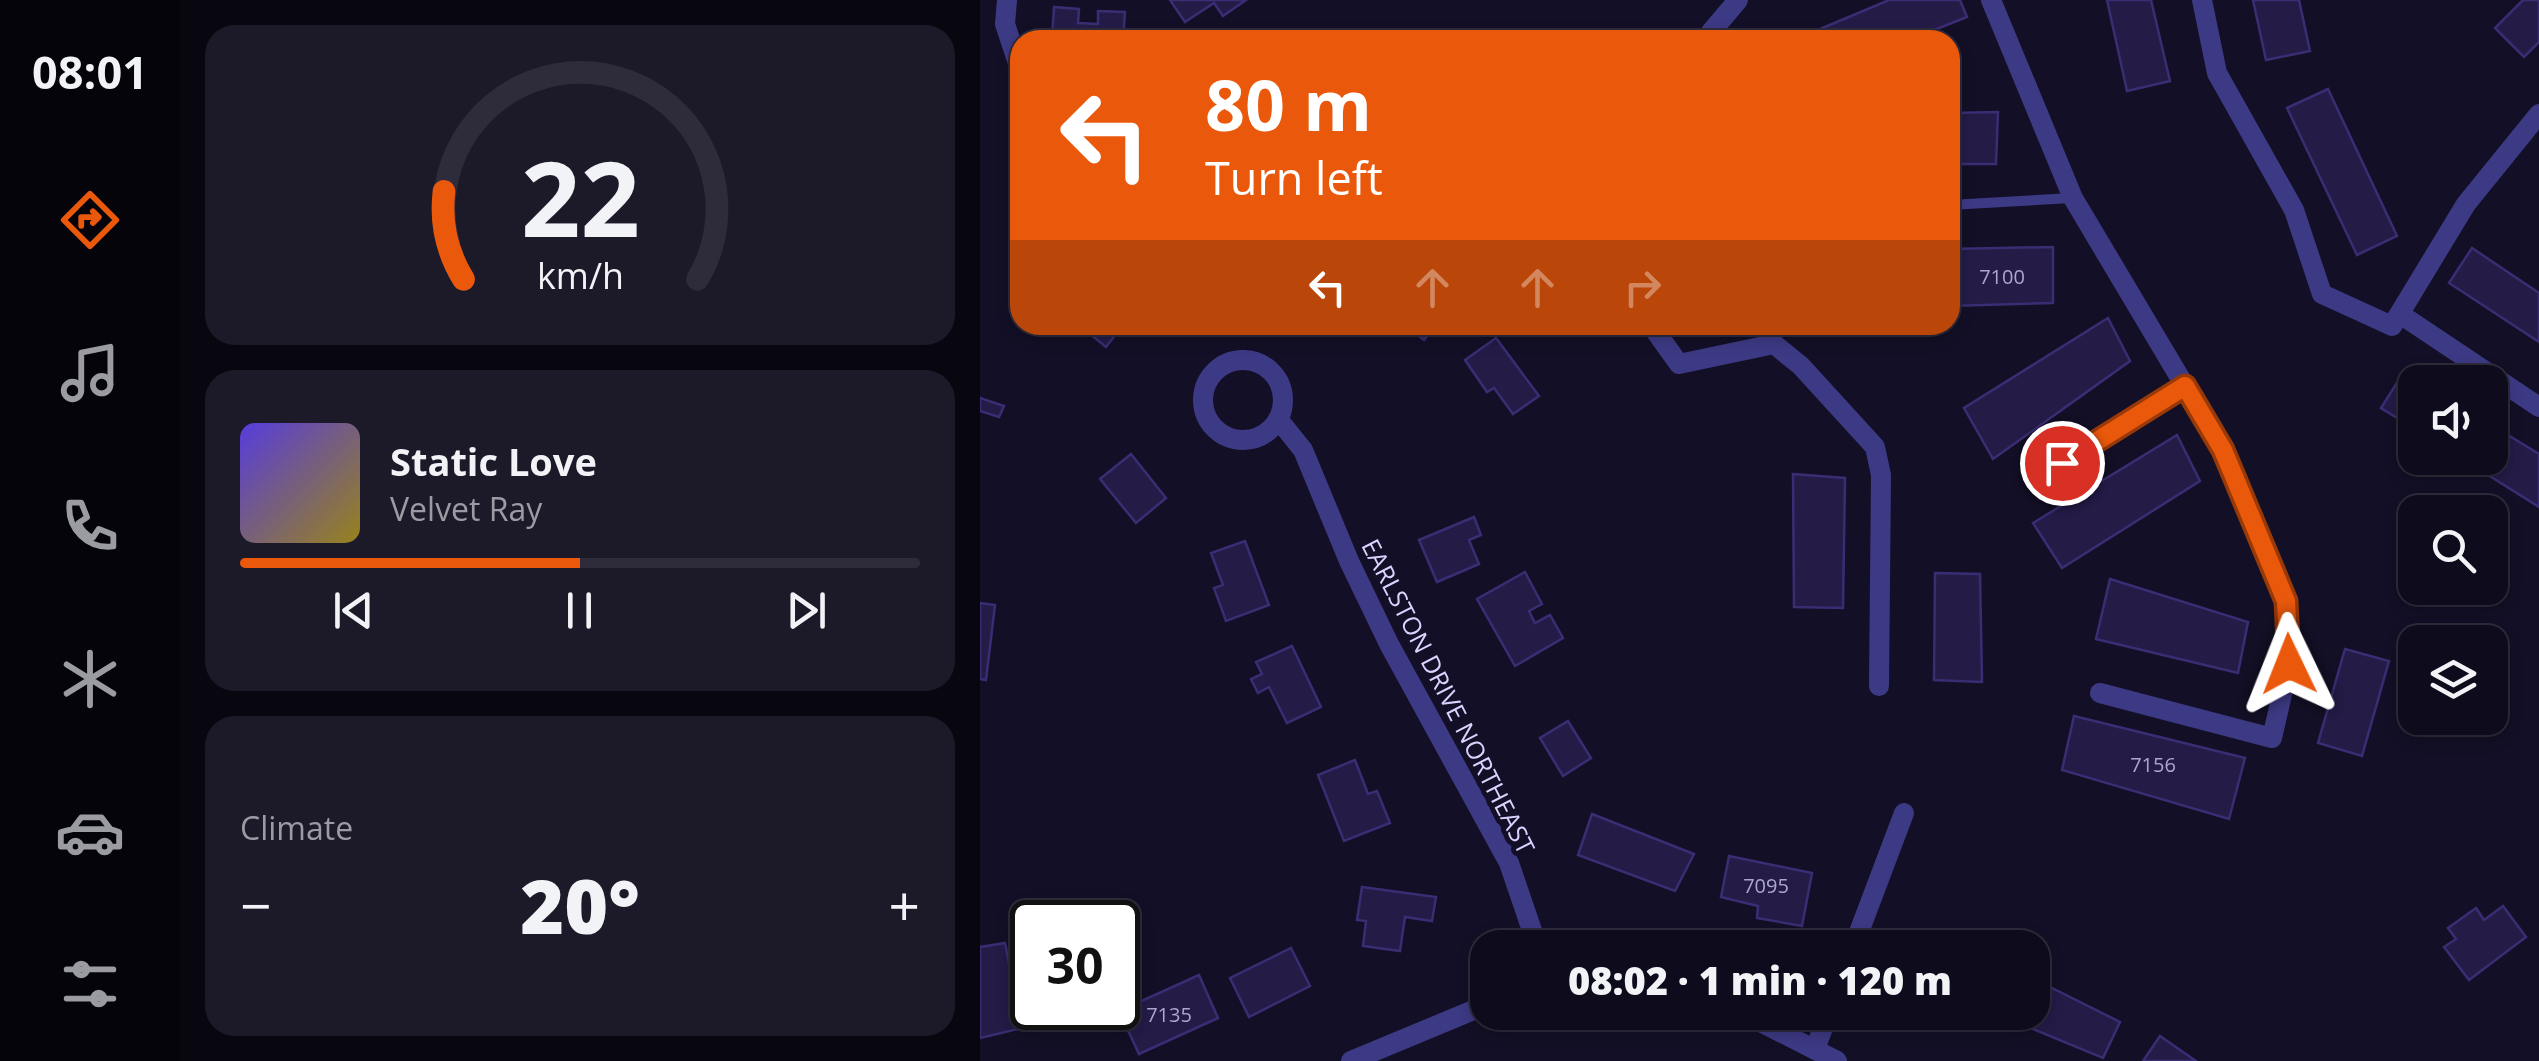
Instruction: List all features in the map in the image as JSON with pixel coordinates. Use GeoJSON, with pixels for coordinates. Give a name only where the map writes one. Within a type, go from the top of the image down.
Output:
{"type":"FeatureCollection","features":[{"type":"Feature","properties":{"kind":"street"},"geometry":{"type":"LineString","coordinates":[[1007,0],[1005,24],[1010,39]]}},
{"type":"Feature","properties":{"kind":"street"},"geometry":{"type":"LineString","coordinates":[[1714,30],[1738,0]]}},
{"type":"Feature","properties":{"kind":"street"},"geometry":{"type":"LineString","coordinates":[[1991,0],[2073,198],[2223,450],[2286,601],[2289,664],[2272,738],[2100,692]]}},
{"type":"Feature","properties":{"kind":"street"},"geometry":{"type":"LineString","coordinates":[[2202,0],[2217,73],[2294,210],[2322,294],[2392,326],[2466,204],[2539,114]]}},
{"type":"Feature","properties":{"kind":"street"},"geometry":{"type":"LineString","coordinates":[[2400,314],[2539,406]]}},
{"type":"Feature","properties":{"kind":"street"},"geometry":{"type":"LineString","coordinates":[[1658,335],[1679,364],[1769,335],[1876,447],[1880,475],[1879,686]]}},
{"type":"Feature","properties":{"kind":"street","name":"EARLSTON DRIVE NORTHEAST"},"geometry":{"type":"LineString","coordinates":[[1228,362],[1254,362],[1265,367],[1275,376],[1283,398],[1278,419],[1260,437],[1234,440],[1222,436],[1202,404],[1209,379],[1228,362]]}},
{"type":"Feature","properties":{"kind":"street","name":"EARLSTON DRIVE NORTHEAST"},"geometry":{"type":"LineString","coordinates":[[1278,419],[1303,450],[1389,644],[1509,864],[1532,930]]}},
{"type":"Feature","properties":{"kind":"street"},"geometry":{"type":"LineString","coordinates":[[1860,930],[1904,814]]}},
{"type":"Feature","properties":{"kind":"street"},"geometry":{"type":"LineString","coordinates":[[1351,1061],[1470,1011]]}},
{"type":"Feature","properties":{"kind":"street"},"geometry":{"type":"LineString","coordinates":[[1778,1030],[1837,1061]]}},
{"type":"Feature","properties":{"kind":"street"},"geometry":{"type":"LineString","coordinates":[[1815,1049],[1822,1030]]}},
{"type":"Feature","properties":{"kind":"lane"},"geometry":{"type":"LineString","coordinates":[[1960,204],[2073,198]]}},
{"type":"Feature","properties":{"kind":"lane"},"geometry":{"type":"LineString","coordinates":[[2032,482],[2185,386]]}},
{"type":"Feature","properties":{"kind":"building"},"geometry":{"type":"Polygon","coordinates":[[[1170,0],[1246,0],[1223,16],[1214,3],[1185,22],[1170,0]]]}},
{"type":"Feature","properties":{"kind":"building"},"geometry":{"type":"Polygon","coordinates":[[[1889,0],[1960,0],[1967,17],[1934,30],[1818,30],[1889,0]]]}},
{"type":"Feature","properties":{"kind":"building"},"geometry":{"type":"Polygon","coordinates":[[[2107,0],[2151,0],[2170,81],[2127,91],[2107,0]]]}},
{"type":"Feature","properties":{"kind":"building"},"geometry":{"type":"Polygon","coordinates":[[[2253,0],[2299,0],[2310,51],[2266,60],[2253,0]]]}},
{"type":"Feature","properties":{"kind":"building"},"geometry":{"type":"Polygon","coordinates":[[[2523,0],[2539,0],[2539,42],[2524,57],[2495,28],[2523,0]]]}},
{"type":"Feature","properties":{"kind":"building"},"geometry":{"type":"Polygon","coordinates":[[[1054,7],[1079,9],[1078,23],[1098,24],[1098,11],[1125,12],[1124,30],[1053,30],[1054,7]]]}},
{"type":"Feature","properties":{"kind":"building"},"geometry":{"type":"Polygon","coordinates":[[[2328,89],[2397,236],[2357,255],[2287,108],[2328,89]]]}},
{"type":"Feature","properties":{"kind":"building"},"geometry":{"type":"Polygon","coordinates":[[[1998,112],[1996,164],[1960,164],[1960,113],[1998,112]]]}},
{"type":"Feature","properties":{"kind":"building"},"geometry":{"type":"Polygon","coordinates":[[[2053,247],[2053,303],[1960,306],[1960,249],[2053,247]]]}},
{"type":"Feature","properties":{"kind":"building"},"geometry":{"type":"Polygon","coordinates":[[[2472,248],[2539,293],[2539,342],[2449,283],[2472,248]]]}},
{"type":"Feature","properties":{"kind":"building"},"geometry":{"type":"Polygon","coordinates":[[[2108,318],[2130,361],[1993,459],[1964,408],[2108,318]]]}},
{"type":"Feature","properties":{"kind":"building"},"geometry":{"type":"Polygon","coordinates":[[[1091,335],[1115,335],[1106,347],[1091,335]]]}},
{"type":"Feature","properties":{"kind":"building"},"geometry":{"type":"Polygon","coordinates":[[[1496,338],[1539,396],[1513,414],[1494,388],[1487,392],[1465,360],[1496,338]]]}},
{"type":"Feature","properties":{"kind":"building"},"geometry":{"type":"Polygon","coordinates":[[[2398,381],[2398,418],[2381,408],[2398,381]]]}},
{"type":"Feature","properties":{"kind":"building"},"geometry":{"type":"Polygon","coordinates":[[[980,398],[1004,406],[999,417],[980,411],[980,398]]]}},
{"type":"Feature","properties":{"kind":"building"},"geometry":{"type":"Polygon","coordinates":[[[2177,435],[2200,481],[2062,568],[2033,523],[2177,435]]]}},
{"type":"Feature","properties":{"kind":"building"},"geometry":{"type":"Polygon","coordinates":[[[2508,435],[2539,454],[2539,507],[2488,475],[2508,475],[2508,435]]]}},
{"type":"Feature","properties":{"kind":"building"},"geometry":{"type":"Polygon","coordinates":[[[1131,454],[1166,498],[1136,523],[1100,479],[1131,454]]]}},
{"type":"Feature","properties":{"kind":"building"},"geometry":{"type":"Polygon","coordinates":[[[1793,474],[1845,478],[1843,608],[1794,607],[1793,474]]]}},
{"type":"Feature","properties":{"kind":"building"},"geometry":{"type":"Polygon","coordinates":[[[1474,517],[1481,535],[1469,540],[1479,564],[1437,582],[1419,540],[1474,517]]]}},
{"type":"Feature","properties":{"kind":"building"},"geometry":{"type":"Polygon","coordinates":[[[1245,541],[1269,605],[1226,621],[1214,588],[1223,585],[1211,553],[1245,541]]]}},
{"type":"Feature","properties":{"kind":"building"},"geometry":{"type":"Polygon","coordinates":[[[1525,572],[1542,604],[1529,611],[1535,623],[1550,615],[1563,638],[1515,666],[1477,599],[1525,572]]]}},
{"type":"Feature","properties":{"kind":"building"},"geometry":{"type":"Polygon","coordinates":[[[1935,573],[1980,574],[1982,682],[1934,680],[1935,573]]]}},
{"type":"Feature","properties":{"kind":"building"},"geometry":{"type":"Polygon","coordinates":[[[2110,579],[2248,622],[2238,673],[2096,639],[2110,579]]]}},
{"type":"Feature","properties":{"kind":"building"},"geometry":{"type":"Polygon","coordinates":[[[980,603],[995,605],[986,680],[980,679],[980,603]]]}},
{"type":"Feature","properties":{"kind":"building"},"geometry":{"type":"Polygon","coordinates":[[[1292,646],[1321,707],[1287,723],[1269,687],[1258,693],[1251,679],[1262,674],[1256,662],[1292,646]]]}},
{"type":"Feature","properties":{"kind":"building"},"geometry":{"type":"Polygon","coordinates":[[[2345,649],[2389,661],[2362,756],[2318,743],[2345,649]]]}},
{"type":"Feature","properties":{"kind":"building"},"geometry":{"type":"Polygon","coordinates":[[[2074,716],[2245,758],[2229,819],[2062,770],[2074,716]]]}},
{"type":"Feature","properties":{"kind":"building"},"geometry":{"type":"Polygon","coordinates":[[[1568,721],[1591,758],[1563,776],[1540,738],[1568,721]]]}},
{"type":"Feature","properties":{"kind":"building"},"geometry":{"type":"Polygon","coordinates":[[[1355,760],[1368,794],[1377,791],[1390,823],[1344,841],[1318,775],[1355,760]]]}},
{"type":"Feature","properties":{"kind":"building"},"geometry":{"type":"Polygon","coordinates":[[[1592,814],[1694,854],[1675,891],[1578,855],[1592,814]]]}},
{"type":"Feature","properties":{"kind":"building"},"geometry":{"type":"Polygon","coordinates":[[[1729,856],[1812,873],[1802,926],[1757,918],[1758,906],[1721,897],[1729,856]]]}},
{"type":"Feature","properties":{"kind":"building"},"geometry":{"type":"Polygon","coordinates":[[[1362,887],[1436,897],[1432,921],[1405,917],[1400,951],[1363,946],[1366,921],[1357,920],[1362,887]]]}},
{"type":"Feature","properties":{"kind":"building"},"geometry":{"type":"Polygon","coordinates":[[[2503,906],[2526,937],[2469,980],[2444,947],[2456,939],[2448,928],[2476,908],[2484,920],[2503,906]]]}},
{"type":"Feature","properties":{"kind":"building"},"geometry":{"type":"Polygon","coordinates":[[[1005,943],[1010,968],[1010,1030],[1014,1030],[980,1038],[980,947],[1005,943]]]}},
{"type":"Feature","properties":{"kind":"building"},"geometry":{"type":"Polygon","coordinates":[[[1291,948],[1310,986],[1249,1017],[1230,978],[1291,948]]]}},
{"type":"Feature","properties":{"kind":"building"},"geometry":{"type":"Polygon","coordinates":[[[1199,975],[1218,1018],[1139,1054],[1128,1030],[1140,1030],[1140,1002],[1199,975]]]}},
{"type":"Feature","properties":{"kind":"building"},"geometry":{"type":"Polygon","coordinates":[[[2050,987],[2120,1022],[2103,1058],[2035,1030],[2050,1030],[2050,987]]]}},
{"type":"Feature","properties":{"kind":"building"},"geometry":{"type":"Polygon","coordinates":[[[2160,1036],[2196,1061],[2143,1061],[2160,1036]]]}},
{"type":"Feature","properties":{"kind":"route"},"geometry":{"type":"LineString","coordinates":[[2062,463],[2185,386],[2223,450],[2286,601],[2289,664]]}}]}
